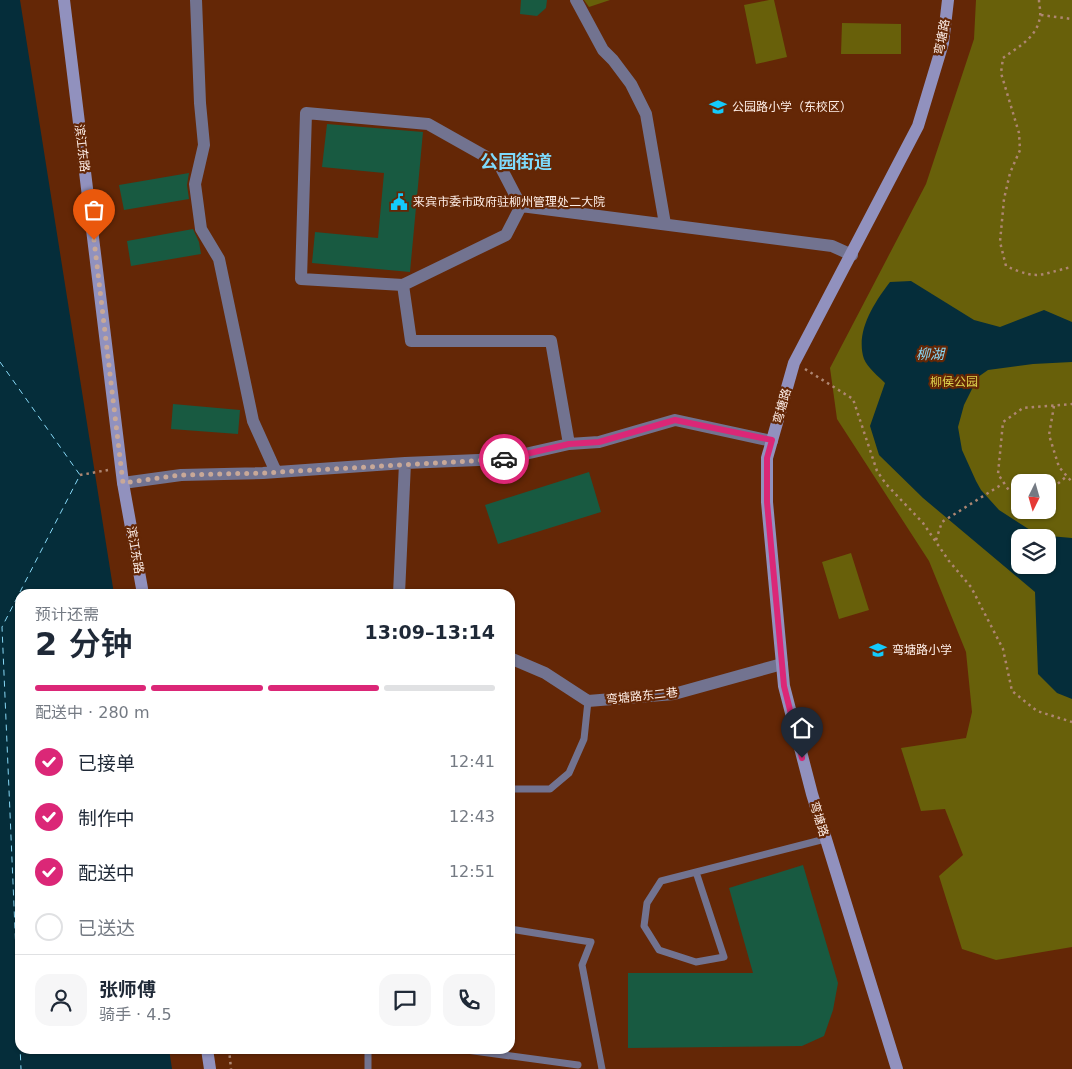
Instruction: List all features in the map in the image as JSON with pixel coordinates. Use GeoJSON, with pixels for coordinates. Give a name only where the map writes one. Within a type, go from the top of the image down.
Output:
{"type":"FeatureCollection","features":[{"type":"Feature","properties":{"kind":"street","name":"滨江东路"},"geometry":{"type":"LineString","coordinates":[[64,0],[123,483],[142,589]]}},
{"type":"Feature","properties":{"kind":"street"},"geometry":{"type":"LineString","coordinates":[[196,0],[200,103],[204,145],[195,184],[201,229],[219,259],[253,421],[276,472]]}},
{"type":"Feature","properties":{"kind":"street"},"geometry":{"type":"LineString","coordinates":[[576,0],[603,50],[631,84],[646,114],[665,224]]}},
{"type":"Feature","properties":{"kind":"street","name":"弯塘路"},"geometry":{"type":"LineString","coordinates":[[897,1069],[825,839],[784,686],[767,502],[767,458],[794,362],[852,255],[918,126],[943,44],[948,0]]}},
{"type":"Feature","properties":{"kind":"street"},"geometry":{"type":"LineString","coordinates":[[306,113],[428,124],[499,164],[521,206],[506,235],[403,285],[301,279],[306,113]]}},
{"type":"Feature","properties":{"kind":"street"},"geometry":{"type":"LineString","coordinates":[[521,206],[832,246],[852,255]]}},
{"type":"Feature","properties":{"kind":"street"},"geometry":{"type":"LineString","coordinates":[[403,285],[411,341],[551,340],[569,444]]}},
{"type":"Feature","properties":{"kind":"street"},"geometry":{"type":"LineString","coordinates":[[123,483],[181,475],[276,472],[406,463],[502,459],[569,444],[599,442],[675,420],[772,440]]}},
{"type":"Feature","properties":{"kind":"street"},"geometry":{"type":"LineString","coordinates":[[398,589],[406,463]]}},
{"type":"Feature","properties":{"kind":"street","name":"弯塘路东二巷"},"geometry":{"type":"LineString","coordinates":[[515,660],[545,673],[588,701],[674,694],[782,664]]}},
{"type":"Feature","properties":{"kind":"street"},"geometry":{"type":"LineString","coordinates":[[208,1054],[210,1069]]}},
{"type":"Feature","properties":{"kind":"lane"},"geometry":{"type":"LineString","coordinates":[[515,789],[550,789],[569,773],[584,739],[588,701]]}},
{"type":"Feature","properties":{"kind":"lane"},"geometry":{"type":"LineString","coordinates":[[696,872],[724,957],[696,962],[659,950],[644,926],[647,903],[661,880],[825,839]]}},
{"type":"Feature","properties":{"kind":"lane"},"geometry":{"type":"LineString","coordinates":[[515,930],[591,942],[582,965],[602,1069]]}},
{"type":"Feature","properties":{"kind":"lane"},"geometry":{"type":"LineString","coordinates":[[368,1054],[368,1069]]}},
{"type":"Feature","properties":{"kind":"lane"},"geometry":{"type":"LineString","coordinates":[[494,1054],[578,1066]]}},
{"type":"Feature","properties":{"kind":"path"},"geometry":{"type":"LineString","coordinates":[[1039,0],[1041,15],[1038,29],[1025,42],[1003,58],[1001,73],[1019,133],[1020,150],[1010,173],[1004,199],[1000,242],[1006,266],[1026,274],[1046,276],[1072,267]]}},
{"type":"Feature","properties":{"kind":"path"},"geometry":{"type":"LineString","coordinates":[[1041,15],[1072,19]]}},
{"type":"Feature","properties":{"kind":"path"},"geometry":{"type":"LineString","coordinates":[[794,362],[853,399],[877,471],[886,484],[936,540],[949,561],[971,587],[989,619],[1003,649],[1012,691],[1037,711],[1072,722]]}},
{"type":"Feature","properties":{"kind":"path"},"geometry":{"type":"LineString","coordinates":[[1011,492],[998,474],[1003,422],[1023,408],[1072,404]]}},
{"type":"Feature","properties":{"kind":"path"},"geometry":{"type":"LineString","coordinates":[[1054,406],[1049,435],[1059,467],[1072,482]]}},
{"type":"Feature","properties":{"kind":"path"},"geometry":{"type":"LineString","coordinates":[[80,475],[122,467]]}},
{"type":"Feature","properties":{"kind":"path"},"geometry":{"type":"LineString","coordinates":[[1056,485],[1067,476]]}},
{"type":"Feature","properties":{"kind":"path"},"geometry":{"type":"LineString","coordinates":[[936,540],[942,522],[991,489],[1004,483]]}},
{"type":"Feature","properties":{"kind":"path"},"geometry":{"type":"LineString","coordinates":[[230,1054],[231,1069]]}},
{"type":"Feature","properties":{"kind":"green space"},"geometry":{"type":"Polygon","coordinates":[[[584,0],[610,0],[589,7],[584,0]]]}},
{"type":"Feature","properties":{"kind":"green space"},"geometry":{"type":"Polygon","coordinates":[[[774,0],[787,57],[756,64],[744,5],[774,0]]]}},
{"type":"Feature","properties":{"kind":"green space","name":"柳侯公园"},"geometry":{"type":"Polygon","coordinates":[[[976,0],[1072,0],[1072,947],[996,960],[962,949],[939,876],[963,855],[945,809],[921,811],[901,748],[966,738],[972,712],[966,652],[929,561],[837,419],[830,368],[926,184],[974,39],[976,0]]]}},
{"type":"Feature","properties":{"kind":"green space"},"geometry":{"type":"Polygon","coordinates":[[[842,23],[901,24],[901,54],[841,54],[842,23]]]}},
{"type":"Feature","properties":{"kind":"green space"},"geometry":{"type":"Polygon","coordinates":[[[851,553],[869,610],[839,619],[822,562],[851,553]]]}},
{"type":"Feature","properties":{"kind":"water"},"geometry":{"type":"Polygon","coordinates":[[[0,0],[20,0],[113,589],[15,589],[15,1054],[170,1054],[172,1069],[0,1069],[0,0]]]}},
{"type":"Feature","properties":{"kind":"water","name":"柳湖"},"geometry":{"type":"Polygon","coordinates":[[[911,281],[974,320],[1000,327],[1044,310],[1072,322],[1072,362],[1033,364],[988,370],[978,377],[964,405],[958,427],[962,450],[981,490],[999,510],[1029,529],[1011,529],[1011,572],[923,498],[879,455],[870,426],[885,383],[873,372],[866,362],[862,349],[864,328],[878,299],[890,282],[911,281]]]}},
{"type":"Feature","properties":{"kind":"water","name":"柳湖"},"geometry":{"type":"Polygon","coordinates":[[[1056,537],[1072,538],[1072,699],[1057,693],[1038,674],[1035,592],[1014,574],[1056,574],[1056,537]]]}},
{"type":"Feature","properties":{"kind":"building"},"geometry":{"type":"Polygon","coordinates":[[[521,0],[547,0],[546,8],[537,16],[520,14],[521,0]]]}},
{"type":"Feature","properties":{"kind":"building","name":"来宾市委市政府驻柳州管理处二大院"},"geometry":{"type":"Polygon","coordinates":[[[327,124],[423,132],[410,272],[312,263],[315,232],[378,238],[384,173],[322,167],[327,124]]]}},
{"type":"Feature","properties":{"kind":"building"},"geometry":{"type":"Polygon","coordinates":[[[189,173],[187,185],[189,199],[124,210],[119,185],[189,173]]]}},
{"type":"Feature","properties":{"kind":"building"},"geometry":{"type":"Polygon","coordinates":[[[193,229],[199,242],[201,254],[131,266],[127,241],[193,229]]]}},
{"type":"Feature","properties":{"kind":"building"},"geometry":{"type":"Polygon","coordinates":[[[173,404],[240,410],[238,434],[171,429],[173,404]]]}},
{"type":"Feature","properties":{"kind":"building"},"geometry":{"type":"Polygon","coordinates":[[[589,472],[601,512],[498,544],[485,505],[589,472]]]}},
{"type":"Feature","properties":{"kind":"building"},"geometry":{"type":"Polygon","coordinates":[[[803,865],[838,983],[833,1010],[824,1036],[802,1046],[628,1048],[628,973],[753,973],[729,888],[803,865]]]}},
{"type":"Feature","properties":{"kind":"ferry route"},"geometry":{"type":"LineString","coordinates":[[0,362],[80,475],[22,589]]}},
{"type":"Feature","properties":{"kind":"ferry route"},"geometry":{"type":"LineString","coordinates":[[15,602],[2,627],[15,929]]}},
{"type":"Feature","properties":{"kind":"ferry route"},"geometry":{"type":"LineString","coordinates":[[20,1054],[21,1069]]}},
{"type":"Feature","properties":{"kind":"way so far"},"geometry":{"type":"LineString","coordinates":[[94,240],[123,483],[181,475],[263,473],[406,463],[504,459]]}},
{"type":"Feature","properties":{"kind":"place","name":"公园路小学（东校区）"},"geometry":{"type":"Point","coordinates":[718,107]}},
{"type":"Feature","properties":{"kind":"place","name":"来宾市委市政府驻柳州管理处二大院"},"geometry":{"type":"Point","coordinates":[399,202]}},
{"type":"Feature","properties":{"kind":"place","name":"弯塘路小学"},"geometry":{"type":"Point","coordinates":[878,650]}},
{"type":"Feature","properties":{"kind":"district","name":"公园街道"},"geometry":{"type":"Point","coordinates":[516,162]}},
{"type":"Feature","properties":{"kind":"route"},"geometry":{"type":"LineString","coordinates":[[504,459],[569,444],[599,442],[675,420],[772,440],[767,458],[767,502],[784,686],[802,758]]}}]}
